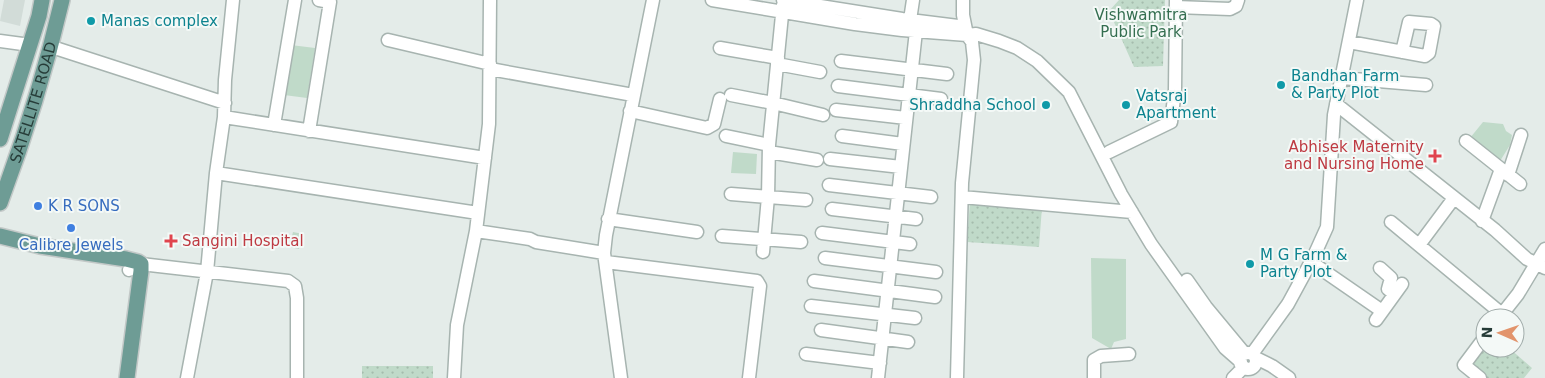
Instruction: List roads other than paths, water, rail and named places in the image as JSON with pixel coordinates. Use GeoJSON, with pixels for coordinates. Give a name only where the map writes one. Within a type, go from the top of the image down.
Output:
{"type":"FeatureCollection","features":[{"type":"Feature","properties":{"kind":"main road","name":"SATELLITE ROAD"},"geometry":{"type":"LineString","coordinates":[[0,139],[39,16],[42,0]]}},
{"type":"Feature","properties":{"kind":"main road","name":"SATELLITE ROAD"},"geometry":{"type":"LineString","coordinates":[[0,204],[20,151],[52,46],[62,0]]}},
{"type":"Feature","properties":{"kind":"main road"},"geometry":{"type":"LineString","coordinates":[[0,236],[40,246],[138,262],[130,282],[116,378]]}},
{"type":"Feature","properties":{"kind":"main road"},"geometry":{"type":"LineString","coordinates":[[0,243],[82,262],[135,267],[141,272],[127,378]]}},
{"type":"Feature","properties":{"kind":"street"},"geometry":{"type":"LineString","coordinates":[[187,378],[207,272],[216,173],[224,117],[225,80],[233,0]]}},
{"type":"Feature","properties":{"kind":"street"},"geometry":{"type":"LineString","coordinates":[[274,125],[295,0]]}},
{"type":"Feature","properties":{"kind":"street"},"geometry":{"type":"LineString","coordinates":[[309,131],[330,2],[319,0]]}},
{"type":"Feature","properties":{"kind":"street"},"geometry":{"type":"LineString","coordinates":[[454,378],[457,325],[476,231],[489,124],[490,0]]}},
{"type":"Feature","properties":{"kind":"street"},"geometry":{"type":"LineString","coordinates":[[621,378],[605,257],[608,219],[653,0]]}},
{"type":"Feature","properties":{"kind":"street"},"geometry":{"type":"LineString","coordinates":[[712,0],[783,3],[810,2],[849,5],[913,26]]}},
{"type":"Feature","properties":{"kind":"street"},"geometry":{"type":"LineString","coordinates":[[878,378],[912,70],[913,0]]}},
{"type":"Feature","properties":{"kind":"street"},"geometry":{"type":"LineString","coordinates":[[957,378],[964,197],[980,50],[963,15],[963,0]]}},
{"type":"Feature","properties":{"kind":"street"},"geometry":{"type":"LineString","coordinates":[[969,0],[971,30]]}},
{"type":"Feature","properties":{"kind":"street"},"geometry":{"type":"LineString","coordinates":[[1109,152],[1171,122],[1175,90],[1176,4],[1230,9],[1236,6],[1238,0]]}},
{"type":"Feature","properties":{"kind":"street"},"geometry":{"type":"LineString","coordinates":[[1232,378],[1248,363],[1288,304],[1312,262],[1327,227],[1334,115],[1357,0]]}},
{"type":"Feature","properties":{"kind":"street"},"geometry":{"type":"LineString","coordinates":[[783,3],[855,24],[913,26],[1002,33],[1021,41],[1042,55],[1075,87],[1128,190],[1158,239],[1248,363]]}},
{"type":"Feature","properties":{"kind":"street"},"geometry":{"type":"LineString","coordinates":[[764,246],[769,148],[783,3]]}},
{"type":"Feature","properties":{"kind":"street"},"geometry":{"type":"LineString","coordinates":[[971,30],[1017,48],[1037,61],[1069,92],[1121,194],[1151,244],[1225,348],[1248,363],[1272,366],[1289,378]]}},
{"type":"Feature","properties":{"kind":"street"},"geometry":{"type":"LineString","coordinates":[[388,40],[490,67],[634,95]]}},
{"type":"Feature","properties":{"kind":"street"},"geometry":{"type":"LineString","coordinates":[[0,41],[30,45]]}},
{"type":"Feature","properties":{"kind":"street"},"geometry":{"type":"LineString","coordinates":[[1349,42],[1402,52]]}},
{"type":"Feature","properties":{"kind":"street"},"geometry":{"type":"LineString","coordinates":[[52,46],[225,103]]}},
{"type":"Feature","properties":{"kind":"street"},"geometry":{"type":"LineString","coordinates":[[720,48],[820,72]]}},
{"type":"Feature","properties":{"kind":"street"},"geometry":{"type":"LineString","coordinates":[[841,62],[947,74]]}},
{"type":"Feature","properties":{"kind":"street"},"geometry":{"type":"LineString","coordinates":[[1342,78],[1426,85]]}},
{"type":"Feature","properties":{"kind":"street"},"geometry":{"type":"LineString","coordinates":[[838,86],[941,99]]}},
{"type":"Feature","properties":{"kind":"street"},"geometry":{"type":"LineString","coordinates":[[630,111],[707,128],[714,124],[726,97],[773,103],[823,116]]}},
{"type":"Feature","properties":{"kind":"street"},"geometry":{"type":"LineString","coordinates":[[1336,104],[1527,259],[1540,266]]}},
{"type":"Feature","properties":{"kind":"street"},"geometry":{"type":"LineString","coordinates":[[836,110],[906,118]]}},
{"type":"Feature","properties":{"kind":"street"},"geometry":{"type":"LineString","coordinates":[[224,117],[485,158]]}},
{"type":"Feature","properties":{"kind":"street"},"geometry":{"type":"LineString","coordinates":[[1482,221],[1521,135]]}},
{"type":"Feature","properties":{"kind":"street"},"geometry":{"type":"LineString","coordinates":[[726,136],[769,148],[824,159],[901,167]]}},
{"type":"Feature","properties":{"kind":"street"},"geometry":{"type":"LineString","coordinates":[[842,136],[904,144]]}},
{"type":"Feature","properties":{"kind":"street"},"geometry":{"type":"LineString","coordinates":[[1466,141],[1520,184]]}},
{"type":"Feature","properties":{"kind":"street"},"geometry":{"type":"LineString","coordinates":[[216,173],[478,213]]}},
{"type":"Feature","properties":{"kind":"street"},"geometry":{"type":"LineString","coordinates":[[829,184],[930,196]]}},
{"type":"Feature","properties":{"kind":"street"},"geometry":{"type":"LineString","coordinates":[[731,194],[806,200]]}},
{"type":"Feature","properties":{"kind":"street"},"geometry":{"type":"LineString","coordinates":[[964,197],[1132,212]]}},
{"type":"Feature","properties":{"kind":"street"},"geometry":{"type":"LineString","coordinates":[[962,378],[964,197]]}},
{"type":"Feature","properties":{"kind":"street"},"geometry":{"type":"LineString","coordinates":[[1419,245],[1454,198]]}},
{"type":"Feature","properties":{"kind":"street"},"geometry":{"type":"LineString","coordinates":[[832,209],[916,219]]}},
{"type":"Feature","properties":{"kind":"street"},"geometry":{"type":"LineString","coordinates":[[608,219],[697,232]]}},
{"type":"Feature","properties":{"kind":"street"},"geometry":{"type":"LineString","coordinates":[[1391,222],[1492,308]]}},
{"type":"Feature","properties":{"kind":"street"},"geometry":{"type":"LineString","coordinates":[[476,231],[530,239],[536,242],[605,257],[759,282],[749,378]]}},
{"type":"Feature","properties":{"kind":"street"},"geometry":{"type":"LineString","coordinates":[[822,233],[910,244]]}},
{"type":"Feature","properties":{"kind":"street"},"geometry":{"type":"LineString","coordinates":[[722,236],[764,246],[801,242]]}},
{"type":"Feature","properties":{"kind":"street"},"geometry":{"type":"LineString","coordinates":[[1507,308],[1540,266],[1545,249]]}},
{"type":"Feature","properties":{"kind":"street"},"geometry":{"type":"LineString","coordinates":[[825,258],[936,272]]}},
{"type":"Feature","properties":{"kind":"street"},"geometry":{"type":"LineString","coordinates":[[1312,262],[1379,316],[1398,289],[1388,289],[1391,278],[1380,268]]}},
{"type":"Feature","properties":{"kind":"street"},"geometry":{"type":"LineString","coordinates":[[135,267],[168,266],[288,281],[294,286],[297,298],[297,378]]}},
{"type":"Feature","properties":{"kind":"street"},"geometry":{"type":"LineString","coordinates":[[814,281],[935,296]]}},
{"type":"Feature","properties":{"kind":"street"},"geometry":{"type":"LineString","coordinates":[[812,306],[915,318]]}},
{"type":"Feature","properties":{"kind":"street"},"geometry":{"type":"LineString","coordinates":[[821,330],[908,342]]}},
{"type":"Feature","properties":{"kind":"street"},"geometry":{"type":"LineString","coordinates":[[1475,350],[1464,365],[1480,378]]}},
{"type":"Feature","properties":{"kind":"street"},"geometry":{"type":"LineString","coordinates":[[806,354],[880,363]]}},
{"type":"Feature","properties":{"kind":"street"},"geometry":{"type":"LineString","coordinates":[[1094,378],[1094,360],[1096,357],[1129,354]]}},
{"type":"Feature","properties":{"kind":"place","name":"Manas complex"},"geometry":{"type":"Point","coordinates":[91,21]}},
{"type":"Feature","properties":{"kind":"place","name":"Bandhan Farm & Party Plot"},"geometry":{"type":"Point","coordinates":[1281,85]}},
{"type":"Feature","properties":{"kind":"place","name":"Shraddha School"},"geometry":{"type":"Point","coordinates":[1046,105]}},
{"type":"Feature","properties":{"kind":"place","name":"Vatsraj Apartment"},"geometry":{"type":"Point","coordinates":[1126,105]}},
{"type":"Feature","properties":{"kind":"place","name":"Abhisek Maternity and Nursing Home"},"geometry":{"type":"Point","coordinates":[1435,156]}},
{"type":"Feature","properties":{"kind":"place","name":"K R SONS"},"geometry":{"type":"Point","coordinates":[38,206]}},
{"type":"Feature","properties":{"kind":"place","name":"Calibre Jewels"},"geometry":{"type":"Point","coordinates":[71,228]}},
{"type":"Feature","properties":{"kind":"place","name":"Sangini Hospital"},"geometry":{"type":"Point","coordinates":[171,241]}},
{"type":"Feature","properties":{"kind":"place","name":"M G Farm & Party Plot"},"geometry":{"type":"Point","coordinates":[1250,264]}},
{"type":"Feature","properties":{"kind":"park label","name":"Vishwamitra Public Park"},"geometry":{"type":"Point","coordinates":[1141,24]}}]}
